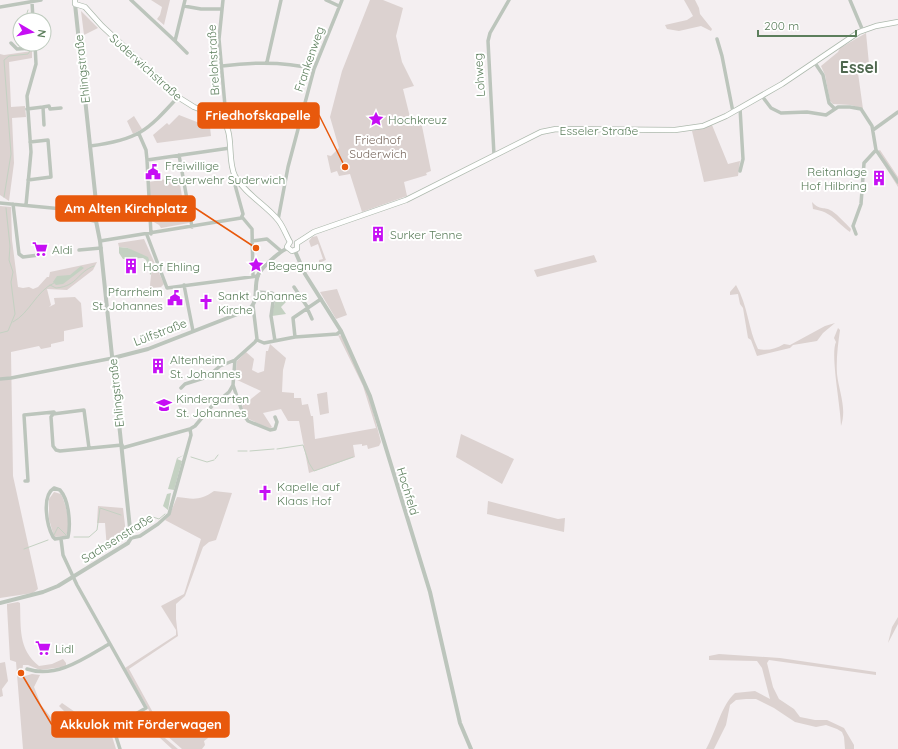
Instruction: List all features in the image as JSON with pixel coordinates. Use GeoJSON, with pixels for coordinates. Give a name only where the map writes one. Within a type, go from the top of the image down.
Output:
{"type":"FeatureCollection","features":[{"type":"Feature","properties":{"kind":"main road","name":"Suderwichstraße"},"geometry":{"type":"LineString","coordinates":[[75,2],[85,7],[102,26],[178,97],[194,107],[220,117]]}},
{"type":"Feature","properties":{"kind":"main road","name":"Esseler Straße"},"geometry":{"type":"LineString","coordinates":[[296,243],[314,232],[406,200],[541,132],[556,130],[686,130],[713,123],[762,96],[815,63],[848,38],[863,30],[898,22]]}},
{"type":"Feature","properties":{"kind":"main road"},"geometry":{"type":"LineString","coordinates":[[220,117],[227,127],[232,168],[237,178],[278,220],[290,242],[288,248],[291,251],[294,251],[297,248],[296,243],[293,241],[290,242]]}},
{"type":"Feature","properties":{"kind":"street"},"geometry":{"type":"LineString","coordinates":[[0,7],[41,0]]}},
{"type":"Feature","properties":{"kind":"street"},"geometry":{"type":"LineString","coordinates":[[131,0],[187,53]]}},
{"type":"Feature","properties":{"kind":"street"},"geometry":{"type":"LineString","coordinates":[[175,41],[185,0]]}},
{"type":"Feature","properties":{"kind":"street","name":"Brelohstraße"},"geometry":{"type":"LineString","coordinates":[[220,117],[225,106],[219,28],[223,0]]}},
{"type":"Feature","properties":{"kind":"street"},"geometry":{"type":"LineString","coordinates":[[267,62],[281,0]]}},
{"type":"Feature","properties":{"kind":"street"},"geometry":{"type":"LineString","coordinates":[[326,0],[340,6]]}},
{"type":"Feature","properties":{"kind":"street","name":"Frankenweg"},"geometry":{"type":"LineString","coordinates":[[278,220],[288,167],[314,70],[342,0]]}},
{"type":"Feature","properties":{"kind":"street","name":"Lohweg"},"geometry":{"type":"LineString","coordinates":[[494,155],[488,41],[490,33],[509,0]]}},
{"type":"Feature","properties":{"kind":"street"},"geometry":{"type":"LineString","coordinates":[[850,0],[863,30]]}},
{"type":"Feature","properties":{"kind":"street"},"geometry":{"type":"LineString","coordinates":[[32,2],[33,12]]}},
{"type":"Feature","properties":{"kind":"street","name":"Ehlingstraße"},"geometry":{"type":"LineString","coordinates":[[75,2],[96,202],[95,210],[99,214],[96,221],[101,248],[131,538]]}},
{"type":"Feature","properties":{"kind":"street"},"geometry":{"type":"LineString","coordinates":[[184,6],[201,9],[221,9]]}},
{"type":"Feature","properties":{"kind":"street"},"geometry":{"type":"LineString","coordinates":[[717,40],[722,56],[733,112]]}},
{"type":"Feature","properties":{"kind":"street"},"geometry":{"type":"LineString","coordinates":[[26,205],[30,142],[27,108],[28,88],[37,60],[36,52]]}},
{"type":"Feature","properties":{"kind":"street"},"geometry":{"type":"LineString","coordinates":[[222,66],[267,62],[300,66],[314,70]]}},
{"type":"Feature","properties":{"kind":"street"},"geometry":{"type":"LineString","coordinates":[[815,63],[823,75],[829,103],[834,108]]}},
{"type":"Feature","properties":{"kind":"street"},"geometry":{"type":"LineString","coordinates":[[762,96],[771,108],[781,113],[808,112],[826,114],[834,108],[850,107],[861,109],[874,130],[876,150],[898,182]]}},
{"type":"Feature","properties":{"kind":"street"},"geometry":{"type":"LineString","coordinates":[[90,146],[116,143],[139,134],[158,118],[178,97]]}},
{"type":"Feature","properties":{"kind":"street"},"geometry":{"type":"LineString","coordinates":[[27,108],[49,106],[50,109],[61,108]]}},
{"type":"Feature","properties":{"kind":"street"},"geometry":{"type":"LineString","coordinates":[[43,107],[44,125]]}},
{"type":"Feature","properties":{"kind":"street"},"geometry":{"type":"LineString","coordinates":[[740,108],[743,155],[740,171]]}},
{"type":"Feature","properties":{"kind":"street"},"geometry":{"type":"LineString","coordinates":[[874,130],[898,112]]}},
{"type":"Feature","properties":{"kind":"street"},"geometry":{"type":"LineString","coordinates":[[139,134],[146,150],[149,234],[164,284],[167,288],[255,276],[281,251],[288,248]]}},
{"type":"Feature","properties":{"kind":"street"},"geometry":{"type":"LineString","coordinates":[[28,180],[51,178],[48,140],[30,142]]}},
{"type":"Feature","properties":{"kind":"street"},"geometry":{"type":"LineString","coordinates":[[147,160],[230,148]]}},
{"type":"Feature","properties":{"kind":"street"},"geometry":{"type":"LineString","coordinates":[[856,234],[854,226],[861,204],[864,163],[876,150]]}},
{"type":"Feature","properties":{"kind":"street"},"geometry":{"type":"LineString","coordinates":[[179,155],[192,227]]}},
{"type":"Feature","properties":{"kind":"street"},"geometry":{"type":"LineString","coordinates":[[237,178],[235,185],[240,218],[252,229],[256,292],[253,306],[257,340]]}},
{"type":"Feature","properties":{"kind":"street"},"geometry":{"type":"LineString","coordinates":[[0,203],[72,210],[88,214],[91,220],[96,221]]}},
{"type":"Feature","properties":{"kind":"street"},"geometry":{"type":"LineString","coordinates":[[13,204],[18,254],[23,257],[39,255]]}},
{"type":"Feature","properties":{"kind":"street"},"geometry":{"type":"LineString","coordinates":[[88,214],[92,210],[95,210]]}},
{"type":"Feature","properties":{"kind":"street"},"geometry":{"type":"LineString","coordinates":[[100,241],[240,218]]}},
{"type":"Feature","properties":{"kind":"street"},"geometry":{"type":"LineString","coordinates":[[252,241],[268,239],[281,251]]}},
{"type":"Feature","properties":{"kind":"street"},"geometry":{"type":"LineString","coordinates":[[79,250],[101,248]]}},
{"type":"Feature","properties":{"kind":"street","name":"Hochfeld"},"geometry":{"type":"LineString","coordinates":[[294,251],[305,274],[341,331],[362,376],[430,592],[460,723],[471,749]]}},
{"type":"Feature","properties":{"kind":"street"},"geometry":{"type":"LineString","coordinates":[[184,285],[193,331]]}},
{"type":"Feature","properties":{"kind":"street"},"geometry":{"type":"LineString","coordinates":[[294,287],[312,319]]}},
{"type":"Feature","properties":{"kind":"street"},"geometry":{"type":"LineString","coordinates":[[256,292],[272,293],[274,295],[271,316],[276,340]]}},
{"type":"Feature","properties":{"kind":"street"},"geometry":{"type":"LineString","coordinates":[[295,337],[293,318],[321,299]]}},
{"type":"Feature","properties":{"kind":"street","name":"Lülfstraße"},"geometry":{"type":"LineString","coordinates":[[0,379],[23,376],[113,358],[148,349],[234,316],[253,306]]}},
{"type":"Feature","properties":{"kind":"street"},"geometry":{"type":"LineString","coordinates":[[257,340],[264,343],[295,337],[337,334],[341,331]]}},
{"type":"Feature","properties":{"kind":"street"},"geometry":{"type":"LineString","coordinates":[[181,388],[185,384],[207,377],[220,366],[235,360],[257,340]]}},
{"type":"Feature","properties":{"kind":"street"},"geometry":{"type":"LineString","coordinates":[[235,360],[233,384],[243,414],[248,421],[270,430],[275,429],[277,422],[275,417]]}},
{"type":"Feature","properties":{"kind":"street"},"geometry":{"type":"LineString","coordinates":[[54,412],[51,417],[54,448],[60,451],[122,446],[190,429],[195,426],[212,406],[226,396],[233,384]]}},
{"type":"Feature","properties":{"kind":"street"},"geometry":{"type":"LineString","coordinates":[[25,481],[28,481],[24,415],[84,410],[89,448]]}},
{"type":"Feature","properties":{"kind":"street","name":"Sachsenstraße"},"geometry":{"type":"LineString","coordinates":[[0,603],[43,592],[74,578],[128,543],[131,538],[140,536],[164,520],[172,509],[191,435],[190,429]]}},
{"type":"Feature","properties":{"kind":"street"},"geometry":{"type":"LineString","coordinates":[[54,488],[62,493],[68,517],[68,537],[61,538],[53,537],[49,523],[47,498],[49,492],[54,488]]}},
{"type":"Feature","properties":{"kind":"street"},"geometry":{"type":"LineString","coordinates":[[61,538],[63,555],[74,578],[109,644],[146,708],[113,727],[120,749]]}},
{"type":"Feature","properties":{"kind":"street"},"geometry":{"type":"LineString","coordinates":[[27,670],[36,672],[71,666],[109,644]]}},
{"type":"Feature","properties":{"kind":"green space"},"geometry":{"type":"Polygon","coordinates":[[[151,0],[170,0],[164,25],[157,19],[160,15],[162,7],[151,0]]]}},
{"type":"Feature","properties":{"kind":"green space","name":"Friedhof Suderwich"},"geometry":{"type":"Polygon","coordinates":[[[370,0],[383,0],[403,8],[396,36],[402,62],[414,86],[403,89],[412,125],[421,121],[431,171],[426,173],[427,175],[404,182],[407,196],[362,212],[350,174],[339,176],[337,171],[331,173],[327,155],[331,156],[339,148],[330,117],[342,71],[370,0]]]}},
{"type":"Feature","properties":{"kind":"green space"},"geometry":{"type":"Polygon","coordinates":[[[684,0],[695,0],[700,14],[712,29],[711,31],[701,26],[679,31],[667,29],[665,25],[687,20],[693,16],[684,0]]]}},
{"type":"Feature","properties":{"kind":"green space"},"geometry":{"type":"Polygon","coordinates":[[[81,11],[98,28],[84,35],[81,11]]]}},
{"type":"Feature","properties":{"kind":"green space"},"geometry":{"type":"Polygon","coordinates":[[[866,33],[869,64],[858,73],[863,109],[851,105],[833,104],[830,101],[825,75],[821,66],[838,52],[840,48],[866,33]]]}},
{"type":"Feature","properties":{"kind":"green space"},"geometry":{"type":"Polygon","coordinates":[[[32,52],[32,58],[9,62],[11,107],[25,106],[26,117],[12,118],[14,163],[9,201],[0,195],[0,54],[4,55],[32,52]]]}},
{"type":"Feature","properties":{"kind":"green space"},"geometry":{"type":"Polygon","coordinates":[[[179,115],[210,127],[211,136],[157,143],[153,135],[167,123],[169,125],[179,115]]]}},
{"type":"Feature","properties":{"kind":"green space"},"geometry":{"type":"Polygon","coordinates":[[[134,116],[142,129],[133,134],[127,121],[134,116]]]}},
{"type":"Feature","properties":{"kind":"green space"},"geometry":{"type":"Polygon","coordinates":[[[712,125],[728,164],[740,161],[738,176],[704,182],[692,131],[712,125]]]}},
{"type":"Feature","properties":{"kind":"green space"},"geometry":{"type":"Polygon","coordinates":[[[880,150],[898,177],[898,187],[876,152],[880,150]]]}},
{"type":"Feature","properties":{"kind":"green space"},"geometry":{"type":"Polygon","coordinates":[[[179,177],[184,210],[186,210],[189,223],[161,228],[152,221],[149,182],[179,177]]]}},
{"type":"Feature","properties":{"kind":"green space"},"geometry":{"type":"Polygon","coordinates":[[[812,202],[817,206],[835,213],[851,229],[850,232],[825,212],[813,209],[812,202]]]}},
{"type":"Feature","properties":{"kind":"green space"},"geometry":{"type":"Polygon","coordinates":[[[0,206],[11,207],[12,240],[18,287],[29,287],[33,289],[38,287],[47,277],[49,277],[50,272],[97,262],[93,270],[67,290],[47,289],[51,305],[49,307],[55,304],[54,298],[75,297],[81,303],[83,327],[64,331],[64,341],[51,344],[51,347],[41,349],[39,346],[11,352],[13,476],[38,589],[33,593],[0,598],[0,206]]]}},
{"type":"Feature","properties":{"kind":"green space"},"geometry":{"type":"Polygon","coordinates":[[[317,236],[326,260],[319,263],[319,260],[323,259],[318,244],[311,247],[309,241],[312,237],[317,236]]]}},
{"type":"Feature","properties":{"kind":"green space"},"geometry":{"type":"Polygon","coordinates":[[[144,239],[164,284],[161,287],[150,288],[150,261],[128,248],[119,247],[118,243],[144,239]]]}},
{"type":"Feature","properties":{"kind":"green space"},"geometry":{"type":"Polygon","coordinates":[[[594,255],[597,262],[537,277],[534,270],[594,255]]]}},
{"type":"Feature","properties":{"kind":"green space"},"geometry":{"type":"Polygon","coordinates":[[[736,285],[743,301],[758,349],[768,350],[784,344],[790,345],[825,326],[835,323],[823,333],[817,341],[793,345],[790,348],[757,356],[751,340],[748,338],[743,308],[740,304],[738,294],[730,295],[730,292],[736,285]]]}},
{"type":"Feature","properties":{"kind":"green space"},"geometry":{"type":"Polygon","coordinates":[[[337,289],[347,315],[336,319],[320,292],[337,289]]]}},
{"type":"Feature","properties":{"kind":"green space"},"geometry":{"type":"Polygon","coordinates":[[[838,328],[840,330],[837,374],[843,406],[843,419],[841,426],[834,358],[834,348],[836,342],[834,338],[838,328]]]}},
{"type":"Feature","properties":{"kind":"green space"},"geometry":{"type":"Polygon","coordinates":[[[338,335],[342,336],[369,396],[381,442],[379,446],[368,449],[367,445],[353,445],[355,457],[309,473],[299,421],[288,421],[281,409],[263,413],[272,427],[269,429],[247,418],[242,406],[261,391],[235,379],[237,361],[246,352],[254,359],[252,370],[258,373],[264,371],[266,351],[268,351],[270,344],[286,358],[283,370],[282,392],[294,393],[294,398],[301,398],[302,405],[308,404],[311,416],[313,416],[315,439],[376,428],[363,386],[338,335]]]}},
{"type":"Feature","properties":{"kind":"green space"},"geometry":{"type":"Polygon","coordinates":[[[327,392],[329,413],[320,415],[317,394],[327,392]]]}},
{"type":"Feature","properties":{"kind":"green space"},"geometry":{"type":"Polygon","coordinates":[[[461,434],[514,459],[502,484],[456,457],[461,434]]]}},
{"type":"Feature","properties":{"kind":"green space"},"geometry":{"type":"Polygon","coordinates":[[[214,491],[232,493],[216,540],[209,542],[203,547],[185,596],[176,604],[178,636],[129,669],[156,718],[155,721],[125,668],[176,635],[176,630],[161,606],[184,594],[201,539],[165,520],[170,514],[177,497],[200,498],[214,491]]]}},
{"type":"Feature","properties":{"kind":"green space"},"geometry":{"type":"Polygon","coordinates":[[[54,492],[61,494],[65,503],[68,521],[68,532],[66,536],[54,537],[49,519],[49,499],[54,492]]]}},
{"type":"Feature","properties":{"kind":"green space"},"geometry":{"type":"Polygon","coordinates":[[[488,501],[558,519],[565,518],[564,532],[487,514],[488,501]]]}},
{"type":"Feature","properties":{"kind":"green space"},"geometry":{"type":"Polygon","coordinates":[[[98,506],[123,508],[126,534],[125,540],[107,550],[105,523],[97,523],[98,506]]]}},
{"type":"Feature","properties":{"kind":"green space"},"geometry":{"type":"Polygon","coordinates":[[[20,603],[22,638],[27,652],[32,659],[39,666],[52,664],[63,659],[66,663],[66,666],[63,667],[40,670],[28,665],[23,665],[22,673],[25,676],[32,674],[40,675],[34,687],[41,705],[57,725],[66,713],[59,706],[62,703],[91,723],[110,730],[116,749],[23,749],[16,662],[10,660],[7,607],[7,604],[20,603]]]}},
{"type":"Feature","properties":{"kind":"green space"},"geometry":{"type":"Polygon","coordinates":[[[898,617],[898,624],[888,643],[892,627],[898,617]]]}},
{"type":"Feature","properties":{"kind":"green space"},"geometry":{"type":"Polygon","coordinates":[[[719,654],[780,658],[876,672],[876,675],[769,660],[767,663],[773,687],[779,699],[794,709],[800,717],[815,720],[827,720],[844,728],[854,745],[854,749],[845,749],[842,732],[837,729],[826,725],[816,727],[795,722],[774,708],[756,699],[746,699],[736,700],[730,705],[726,725],[714,749],[706,749],[726,704],[735,693],[755,691],[770,699],[762,668],[757,661],[709,660],[709,656],[719,654]]]}},
{"type":"Feature","properties":{"kind":"green space"},"geometry":{"type":"Polygon","coordinates":[[[5,662],[8,681],[2,689],[3,696],[0,697],[0,663],[5,662]]]}},
{"type":"Feature","properties":{"kind":"green space"},"geometry":{"type":"Polygon","coordinates":[[[163,719],[175,724],[182,730],[209,730],[208,738],[204,741],[205,745],[202,749],[182,749],[157,727],[157,720],[163,719]]]}},
{"type":"Feature","properties":{"kind":"green space"},"geometry":{"type":"Polygon","coordinates":[[[159,737],[165,738],[178,749],[172,749],[159,737]]]}},
{"type":"Feature","properties":{"kind":"shaded area"},"geometry":{"type":"Polygon","coordinates":[[[119,247],[128,248],[148,257],[152,268],[151,274],[150,275],[146,260],[143,258],[123,259],[119,253],[119,247]]]}},
{"type":"Feature","properties":{"kind":"shaded area"},"geometry":{"type":"Polygon","coordinates":[[[81,266],[84,268],[63,284],[56,285],[53,282],[57,276],[70,275],[81,266]]]}},
{"type":"Feature","properties":{"kind":"shaded area"},"geometry":{"type":"Polygon","coordinates":[[[280,292],[286,302],[281,307],[286,314],[272,316],[276,296],[280,292]]]}},
{"type":"Feature","properties":{"kind":"shaded area"},"geometry":{"type":"Polygon","coordinates":[[[184,455],[177,459],[182,461],[174,490],[168,489],[177,458],[184,455]]]}},
{"type":"Feature","properties":{"kind":"shaded area"},"geometry":{"type":"Polygon","coordinates":[[[171,493],[168,510],[163,506],[167,494],[171,493]]]}},
{"type":"Feature","properties":{"kind":"waterway"},"geometry":{"type":"LineString","coordinates":[[4,197],[11,154],[4,60],[9,56],[28,54],[29,52]]}},
{"type":"Feature","properties":{"kind":"waterway"},"geometry":{"type":"LineString","coordinates":[[0,333],[8,331],[15,314],[11,282],[13,272],[9,260],[10,246],[6,208]]}},
{"type":"Feature","properties":{"kind":"waterway"},"geometry":{"type":"LineString","coordinates":[[50,285],[56,288],[69,285],[84,272],[94,266]]}},
{"type":"Feature","properties":{"kind":"waterway"},"geometry":{"type":"LineString","coordinates":[[13,322],[24,313],[42,291],[54,283]]}},
{"type":"Feature","properties":{"kind":"waterway"},"geometry":{"type":"LineString","coordinates":[[277,449],[303,445],[309,463],[314,471],[353,457]]}},
{"type":"Feature","properties":{"kind":"waterway"},"geometry":{"type":"LineString","coordinates":[[250,451],[274,449]]}},
{"type":"Feature","properties":{"kind":"waterway"},"geometry":{"type":"LineString","coordinates":[[238,451],[247,451]]}},
{"type":"Feature","properties":{"kind":"waterway"},"geometry":{"type":"LineString","coordinates":[[215,459],[218,455]]}},
{"type":"Feature","properties":{"kind":"waterway"},"geometry":{"type":"LineString","coordinates":[[191,457],[207,462],[214,460]]}},
{"type":"Feature","properties":{"kind":"waterway"},"geometry":{"type":"LineString","coordinates":[[74,537],[89,537],[97,530],[100,508],[121,515]]}},
{"type":"Feature","properties":{"kind":"waterway"},"geometry":{"type":"LineString","coordinates":[[153,517],[159,519],[165,514]]}},
{"type":"Feature","properties":{"kind":"waterway"},"geometry":{"type":"LineString","coordinates":[[54,535],[58,527],[66,535]]}},
{"type":"Feature","properties":{"kind":"waterway"},"geometry":{"type":"LineString","coordinates":[[24,549],[48,540]]}},
{"type":"Feature","properties":{"kind":"place","name":"Hochkreuz"},"geometry":{"type":"Point","coordinates":[376,119]}},
{"type":"Feature","properties":{"kind":"place","name":"Friedhofskapelle"},"geometry":{"type":"Point","coordinates":[345,167]}},
{"type":"Feature","properties":{"kind":"place","name":"Freiwillige Feuerwehr Suderwich"},"geometry":{"type":"Point","coordinates":[153,172]}},
{"type":"Feature","properties":{"kind":"place","name":"Reitanlage Hof Hilbring"},"geometry":{"type":"Point","coordinates":[879,178]}},
{"type":"Feature","properties":{"kind":"place","name":"Surker Tenne"},"geometry":{"type":"Point","coordinates":[378,234]}},
{"type":"Feature","properties":{"kind":"place","name":"Am Alten Kirchplatz"},"geometry":{"type":"Point","coordinates":[256,248]}},
{"type":"Feature","properties":{"kind":"place","name":"Aldi"},"geometry":{"type":"Point","coordinates":[40,249]}},
{"type":"Feature","properties":{"kind":"place","name":"Begegnung"},"geometry":{"type":"Point","coordinates":[256,265]}},
{"type":"Feature","properties":{"kind":"place","name":"Hof Ehling"},"geometry":{"type":"Point","coordinates":[131,266]}},
{"type":"Feature","properties":{"kind":"place","name":"Pfarrheim St. Johannes"},"geometry":{"type":"Point","coordinates":[175,298]}},
{"type":"Feature","properties":{"kind":"place","name":"Sankt Johannes Kirche"},"geometry":{"type":"Point","coordinates":[206,302]}},
{"type":"Feature","properties":{"kind":"place","name":"Altenheim St. Johannes"},"geometry":{"type":"Point","coordinates":[158,366]}},
{"type":"Feature","properties":{"kind":"place","name":"Kindergarten St. Johannes"},"geometry":{"type":"Point","coordinates":[164,405]}},
{"type":"Feature","properties":{"kind":"place","name":"Kapelle auf Klaas Hof"},"geometry":{"type":"Point","coordinates":[265,493]}},
{"type":"Feature","properties":{"kind":"place","name":"Lidl"},"geometry":{"type":"Point","coordinates":[43,648]}},
{"type":"Feature","properties":{"kind":"place","name":"Akkulok mit Förderwagen"},"geometry":{"type":"Point","coordinates":[21,673]}},
{"type":"Feature","properties":{"kind":"district","name":"Essel"},"geometry":{"type":"Point","coordinates":[859,67]}}]}
